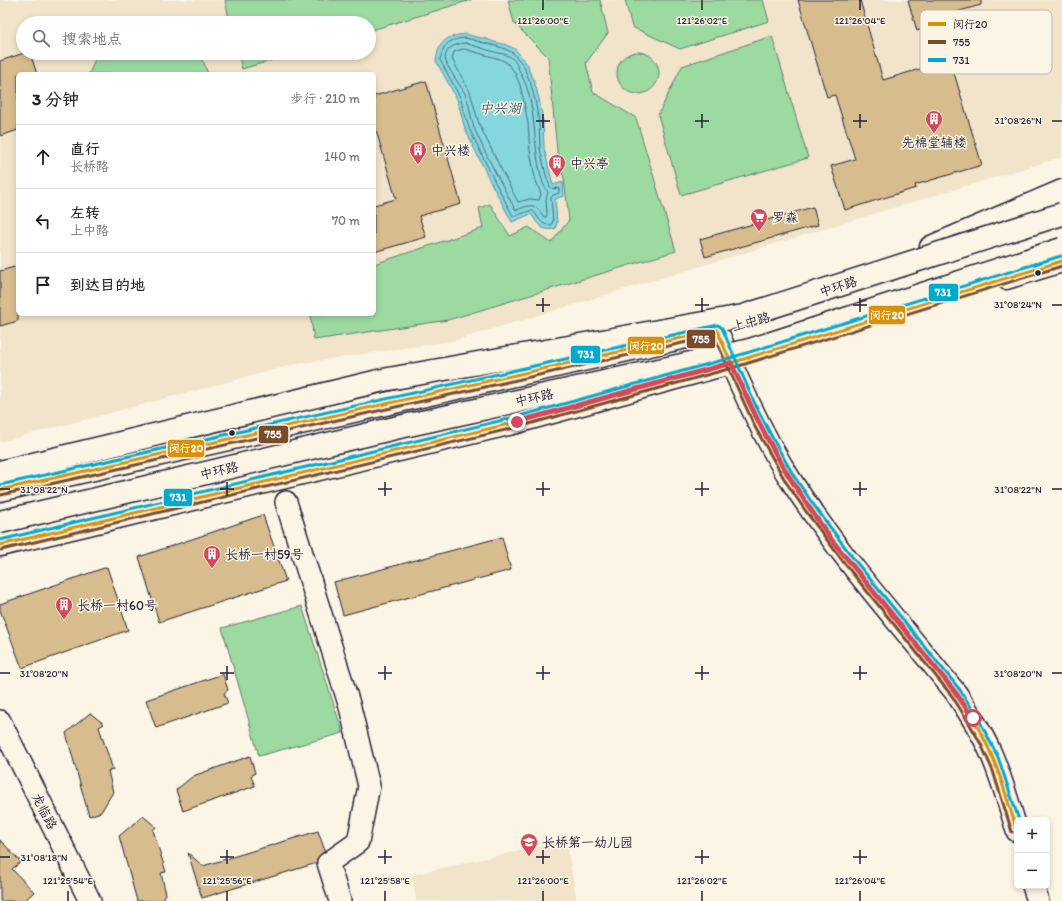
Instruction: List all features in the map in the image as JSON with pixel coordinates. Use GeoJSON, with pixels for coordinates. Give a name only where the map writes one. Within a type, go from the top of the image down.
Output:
{"type":"FeatureCollection","features":[{"type":"Feature","properties":{"kind":"main road","name":"上中路"},"geometry":{"type":"LineString","coordinates":[[0,490],[770,317],[1062,191]]}},
{"type":"Feature","properties":{"kind":"main road","name":"中环路"},"geometry":{"type":"LineString","coordinates":[[0,472],[382,380],[743,316],[1062,214]]}},
{"type":"Feature","properties":{"kind":"main road","name":"中环路"},"geometry":{"type":"LineString","coordinates":[[0,522],[395,428],[750,350],[1062,249]]}},
{"type":"Feature","properties":{"kind":"main road"},"geometry":{"type":"LineString","coordinates":[[0,544],[517,422],[731,363],[1062,261]]}},
{"type":"Feature","properties":{"kind":"street"},"geometry":{"type":"LineString","coordinates":[[717,330],[769,442],[790,479],[854,568],[956,693],[973,718],[989,749],[1004,787],[1014,821]]}},
{"type":"Feature","properties":{"kind":"street"},"geometry":{"type":"LineString","coordinates":[[286,502],[350,707],[369,786],[358,842],[328,863],[340,901]]}},
{"type":"Feature","properties":{"kind":"street","name":"龙临路"},"geometry":{"type":"LineString","coordinates":[[0,721],[90,901]]}},
{"type":"Feature","properties":{"kind":"street"},"geometry":{"type":"LineString","coordinates":[[1034,889],[1038,901]]}},
{"type":"Feature","properties":{"kind":"shaded area"},"geometry":{"type":"Polygon","coordinates":[[[0,0],[1062,0],[1062,157],[453,341],[296,364],[0,442],[0,0]]]}},
{"type":"Feature","properties":{"kind":"shaded area","name":"长桥第一幼儿园"},"geometry":{"type":"Polygon","coordinates":[[[566,840],[577,901],[416,901],[412,875],[566,840]]]}},
{"type":"Feature","properties":{"kind":"green space"},"geometry":{"type":"Polygon","coordinates":[[[225,0],[471,0],[376,29],[376,16],[228,16],[225,0]]]}},
{"type":"Feature","properties":{"kind":"green space"},"geometry":{"type":"Polygon","coordinates":[[[508,0],[600,0],[608,33],[586,63],[593,92],[636,118],[676,251],[448,320],[314,340],[310,316],[376,316],[376,263],[483,228],[479,208],[490,204],[510,236],[529,227],[551,243],[569,220],[564,178],[558,161],[548,57],[514,23],[508,0]]]}},
{"type":"Feature","properties":{"kind":"green space"},"geometry":{"type":"Polygon","coordinates":[[[625,0],[763,0],[769,21],[680,49],[632,27],[625,0]]]}},
{"type":"Feature","properties":{"kind":"green space"},"geometry":{"type":"Polygon","coordinates":[[[772,36],[808,158],[681,195],[658,115],[682,66],[772,36]]]}},
{"type":"Feature","properties":{"kind":"green space"},"geometry":{"type":"Polygon","coordinates":[[[634,52],[642,52],[650,55],[656,61],[659,73],[656,85],[650,91],[642,94],[634,94],[626,91],[620,85],[617,77],[617,69],[620,61],[626,55],[634,52]]]}},
{"type":"Feature","properties":{"kind":"green space"},"geometry":{"type":"Polygon","coordinates":[[[95,60],[202,60],[207,72],[90,72],[95,60]]]}},
{"type":"Feature","properties":{"kind":"green space"},"geometry":{"type":"Polygon","coordinates":[[[240,60],[272,60],[242,69],[240,60]]]}},
{"type":"Feature","properties":{"kind":"green space"},"geometry":{"type":"Polygon","coordinates":[[[302,606],[343,733],[259,756],[222,628],[302,606]]]}},
{"type":"Feature","properties":{"kind":"water","name":"中兴湖"},"geometry":{"type":"Polygon","coordinates":[[[466,34],[504,44],[515,49],[528,65],[539,99],[543,121],[544,148],[553,185],[563,182],[564,196],[555,199],[557,222],[555,229],[543,228],[531,214],[512,222],[465,129],[457,99],[436,61],[439,49],[445,41],[453,36],[466,34]]]}},
{"type":"Feature","properties":{"kind":"building","name":"先棉堂辅楼"},"geometry":{"type":"Polygon","coordinates":[[[798,0],[860,0],[883,80],[920,69],[920,74],[954,74],[982,165],[915,185],[916,188],[845,210],[831,166],[855,159],[835,95],[827,97],[798,0]]]}},
{"type":"Feature","properties":{"kind":"building"},"geometry":{"type":"Polygon","coordinates":[[[908,0],[981,0],[981,5],[963,10],[920,10],[920,30],[917,31],[908,0]]]}},
{"type":"Feature","properties":{"kind":"building"},"geometry":{"type":"Polygon","coordinates":[[[16,56],[16,60],[32,60],[36,72],[16,72],[16,131],[0,136],[0,61],[16,56]]]}},
{"type":"Feature","properties":{"kind":"building","name":"中兴楼"},"geometry":{"type":"Polygon","coordinates":[[[426,81],[461,204],[419,216],[426,237],[376,251],[376,204],[396,199],[376,130],[376,95],[426,81]]]}},
{"type":"Feature","properties":{"kind":"building","name":"罗森"},"geometry":{"type":"Polygon","coordinates":[[[813,207],[818,225],[705,257],[700,239],[813,207]]]}},
{"type":"Feature","properties":{"kind":"building"},"geometry":{"type":"Polygon","coordinates":[[[16,267],[16,316],[18,316],[18,321],[0,326],[0,271],[16,267]]]}},
{"type":"Feature","properties":{"kind":"building","name":"长桥一村59号"},"geometry":{"type":"Polygon","coordinates":[[[263,515],[286,581],[159,622],[139,557],[263,515]]]}},
{"type":"Feature","properties":{"kind":"building"},"geometry":{"type":"Polygon","coordinates":[[[502,537],[511,570],[343,615],[334,582],[502,537]]]}},
{"type":"Feature","properties":{"kind":"building","name":"长桥一村60号"},"geometry":{"type":"Polygon","coordinates":[[[107,567],[128,630],[22,668],[0,610],[0,604],[107,567]]]}},
{"type":"Feature","properties":{"kind":"building"},"geometry":{"type":"Polygon","coordinates":[[[223,674],[228,690],[224,693],[228,703],[156,728],[146,700],[223,674]]]}},
{"type":"Feature","properties":{"kind":"building"},"geometry":{"type":"Polygon","coordinates":[[[90,713],[104,724],[99,727],[113,770],[108,771],[113,792],[101,812],[89,816],[66,733],[90,713]]]}},
{"type":"Feature","properties":{"kind":"building"},"geometry":{"type":"Polygon","coordinates":[[[250,756],[255,773],[251,776],[255,786],[183,811],[176,790],[193,776],[250,756]]]}},
{"type":"Feature","properties":{"kind":"building"},"geometry":{"type":"Polygon","coordinates":[[[143,816],[156,827],[153,830],[166,872],[161,873],[166,894],[162,901],[137,901],[119,836],[143,816]]]}},
{"type":"Feature","properties":{"kind":"building"},"geometry":{"type":"Polygon","coordinates":[[[318,831],[325,851],[317,859],[317,863],[202,898],[188,853],[203,866],[318,831]]]}},
{"type":"Feature","properties":{"kind":"building"},"geometry":{"type":"Polygon","coordinates":[[[0,840],[21,862],[12,869],[34,892],[24,901],[0,901],[0,840]]]}},
{"type":"Feature","properties":{"kind":"transit line","name":"731"},"geometry":{"type":"LineString","coordinates":[[0,540],[516,417],[730,358],[1061,256]]}},
{"type":"Feature","properties":{"kind":"transit line","name":"闵行20"},"geometry":{"type":"LineString","coordinates":[[0,545],[517,422],[731,363],[1062,261]]}},
{"type":"Feature","properties":{"kind":"transit line","name":"755"},"geometry":{"type":"LineString","coordinates":[[1,550],[518,427],[732,368],[1062,266]]}},
{"type":"Feature","properties":{"kind":"transit line","name":"731"},"geometry":{"type":"LineString","coordinates":[[0,485],[718,325],[722,328],[755,404],[794,476],[853,558],[960,690],[978,718],[998,757],[1018,817]]}},
{"type":"Feature","properties":{"kind":"transit line","name":"闵行20"},"geometry":{"type":"LineString","coordinates":[[0,490],[717,330],[762,429],[779,461],[797,489],[838,548],[942,676],[975,722],[988,746],[1006,794],[1014,821]]}},
{"type":"Feature","properties":{"kind":"transit line","name":"755"},"geometry":{"type":"LineString","coordinates":[[1,495],[714,336],[755,427],[786,482],[845,564],[952,696],[969,723],[981,744],[993,771],[1012,832]]}},
{"type":"Feature","properties":{"kind":"place","name":"先棉堂辅楼"},"geometry":{"type":"Point","coordinates":[934,134]}},
{"type":"Feature","properties":{"kind":"place","name":"中兴楼"},"geometry":{"type":"Point","coordinates":[418,165]}},
{"type":"Feature","properties":{"kind":"place","name":"中兴亭"},"geometry":{"type":"Point","coordinates":[557,178]}},
{"type":"Feature","properties":{"kind":"place","name":"罗森"},"geometry":{"type":"Point","coordinates":[759,232]}},
{"type":"Feature","properties":{"kind":"place","name":"长桥一村59号"},"geometry":{"type":"Point","coordinates":[212,569]}},
{"type":"Feature","properties":{"kind":"place","name":"长桥一村60号"},"geometry":{"type":"Point","coordinates":[64,620]}},
{"type":"Feature","properties":{"kind":"place","name":"长桥第一幼儿园"},"geometry":{"type":"Point","coordinates":[529,857]}},
{"type":"Feature","properties":{"kind":"route"},"geometry":{"type":"LineString","coordinates":[[517,422],[731,363],[769,442],[790,479],[813,513],[831,539],[956,693],[973,718]]}}]}
